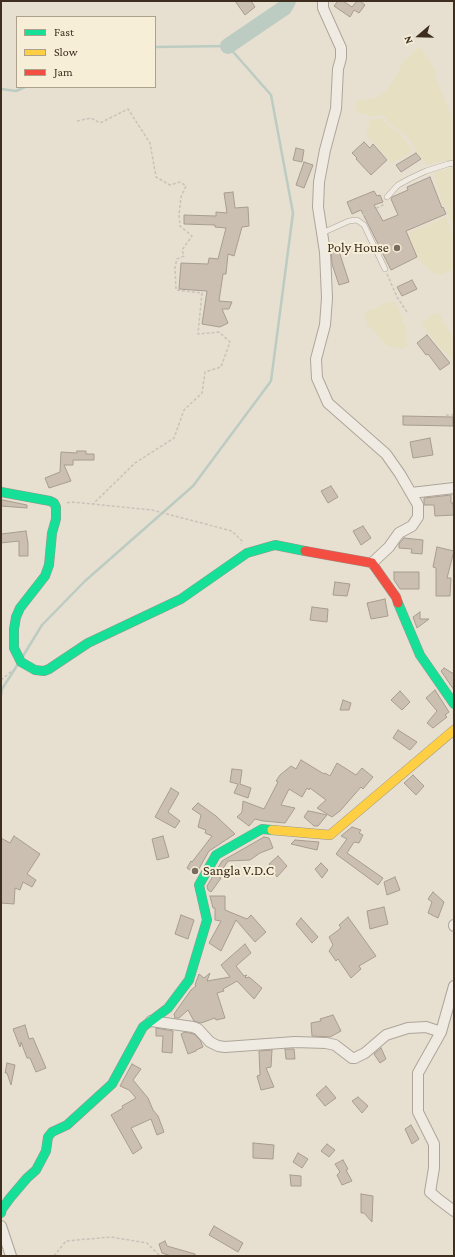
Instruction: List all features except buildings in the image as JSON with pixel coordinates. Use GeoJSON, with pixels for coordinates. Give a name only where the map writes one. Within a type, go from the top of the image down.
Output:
{"type":"FeatureCollection","features":[{"type":"Feature","properties":{"kind":"street"},"geometry":{"type":"LineString","coordinates":[[322,1],[323,8],[341,48],[341,58],[338,69],[336,109],[325,150],[319,182],[318,207],[325,252],[327,298],[325,326],[316,359],[317,378],[328,403],[386,454],[400,474],[418,505],[418,517],[412,526],[399,533],[389,546],[372,563]]}},
{"type":"Feature","properties":{"kind":"street"},"geometry":{"type":"LineString","coordinates":[[411,493],[454,488]]}},
{"type":"Feature","properties":{"kind":"street"},"geometry":{"type":"LineString","coordinates":[[1,492],[50,501],[54,503],[56,507],[56,519],[52,533],[49,565],[45,576],[28,596],[16,617],[14,629],[14,648],[21,662],[28,667],[35,670],[44,671],[49,669],[88,643],[181,599],[247,553],[275,545],[372,563],[396,597],[420,655],[454,704]]}},
{"type":"Feature","properties":{"kind":"street"},"geometry":{"type":"LineString","coordinates":[[1,1213],[2,1209],[10,1198],[36,1170],[46,1150],[48,1137],[52,1132],[67,1125],[112,1084],[143,1027],[168,1008],[189,980],[208,920],[198,885],[216,855],[262,829],[330,835],[454,730]]}},
{"type":"Feature","properties":{"kind":"street"},"geometry":{"type":"LineString","coordinates":[[454,986],[441,1032],[418,1073],[418,1112],[434,1144],[434,1168],[430,1192],[438,1200],[454,1211]]}},
{"type":"Feature","properties":{"kind":"street"},"geometry":{"type":"LineString","coordinates":[[151,1021],[193,1027],[198,1029],[210,1042],[225,1048],[295,1042],[326,1043],[335,1045],[352,1058],[365,1053],[386,1035],[408,1028],[426,1027],[441,1032]]}},
{"type":"Feature","properties":{"kind":"street"},"geometry":{"type":"LineString","coordinates":[[1,1226],[11,1256]]}},
{"type":"Feature","properties":{"kind":"lane"},"geometry":{"type":"LineString","coordinates":[[387,198],[398,185],[411,178],[426,171],[454,163]]}},
{"type":"Feature","properties":{"kind":"lane"},"geometry":{"type":"LineString","coordinates":[[322,233],[349,221],[357,220],[364,225],[385,269]]}},
{"type":"Feature","properties":{"kind":"path"},"geometry":{"type":"LineString","coordinates":[[77,121],[91,118],[100,123],[128,108],[150,143],[156,177],[170,185],[180,182],[186,186],[181,197],[179,215],[180,226],[192,236],[182,250],[184,256],[177,259],[175,266],[176,290],[202,293],[198,334],[219,332],[230,342],[221,367],[205,372],[202,393],[184,410],[174,438],[135,463],[93,504]]}},
{"type":"Feature","properties":{"kind":"path"},"geometry":{"type":"LineString","coordinates":[[357,220],[367,212],[383,204],[387,198]]}},
{"type":"Feature","properties":{"kind":"path"},"geometry":{"type":"LineString","coordinates":[[385,269],[397,297],[407,312]]}},
{"type":"Feature","properties":{"kind":"path"},"geometry":{"type":"LineString","coordinates":[[446,415],[454,415]]}},
{"type":"Feature","properties":{"kind":"path"},"geometry":{"type":"LineString","coordinates":[[56,507],[71,502],[152,510],[232,531],[242,541],[239,558]]}},
{"type":"Feature","properties":{"kind":"path"},"geometry":{"type":"LineString","coordinates":[[1,680],[21,662]]}},
{"type":"Feature","properties":{"kind":"path"},"geometry":{"type":"LineString","coordinates":[[54,1256],[66,1241],[112,1237],[147,1243],[160,1256]]}},
{"type":"Feature","properties":{"kind":"shaded area"},"geometry":{"type":"Polygon","coordinates":[[[420,46],[434,68],[436,78],[454,122],[454,161],[443,161],[426,165],[405,133],[396,129],[383,115],[370,116],[356,112],[357,100],[377,98],[387,90],[393,82],[403,62],[420,46]]]}},
{"type":"Feature","properties":{"kind":"shaded area"},"geometry":{"type":"Polygon","coordinates":[[[381,118],[393,130],[400,134],[413,151],[392,163],[366,135],[370,120],[381,118]]]}},
{"type":"Feature","properties":{"kind":"shaded area"},"geometry":{"type":"Polygon","coordinates":[[[454,168],[454,228],[441,199],[433,172],[454,168]]]}},
{"type":"Feature","properties":{"kind":"shaded area"},"geometry":{"type":"Polygon","coordinates":[[[446,217],[454,239],[454,269],[443,274],[435,274],[420,262],[408,233],[446,217]]]}},
{"type":"Feature","properties":{"kind":"shaded area"},"geometry":{"type":"Polygon","coordinates":[[[395,302],[401,315],[405,316],[402,318],[403,324],[407,328],[405,331],[408,345],[402,349],[387,346],[367,324],[364,312],[379,307],[384,303],[395,302]]]}},
{"type":"Feature","properties":{"kind":"shaded area"},"geometry":{"type":"Polygon","coordinates":[[[438,312],[454,337],[454,361],[437,345],[421,322],[438,312]]]}},
{"type":"Feature","properties":{"kind":"waterway"},"geometry":{"type":"LineString","coordinates":[[228,46],[284,8],[288,1]]}},
{"type":"Feature","properties":{"kind":"waterway"},"geometry":{"type":"LineString","coordinates":[[23,656],[42,625],[85,581],[193,486],[271,381],[293,213],[271,95],[228,46],[156,47]]}},
{"type":"Feature","properties":{"kind":"waterway"},"geometry":{"type":"LineString","coordinates":[[1,89],[16,91],[23,88]]}},
{"type":"Feature","properties":{"kind":"waterway"},"geometry":{"type":"LineString","coordinates":[[1,695],[2,689],[18,664]]}},
{"type":"Feature","properties":{"kind":"traffic: fast"},"geometry":{"type":"LineString","coordinates":[[1,492],[50,501],[54,503],[56,507],[56,519],[52,533],[49,565],[45,576],[20,608],[16,617],[14,629],[14,648],[21,662],[35,670],[44,671],[49,669],[88,643],[181,599],[247,553],[275,545],[305,551]]}},
{"type":"Feature","properties":{"kind":"traffic: fast"},"geometry":{"type":"LineString","coordinates":[[398,603],[420,655],[454,704]]}},
{"type":"Feature","properties":{"kind":"traffic: fast"},"geometry":{"type":"LineString","coordinates":[[1,1213],[2,1209],[10,1198],[36,1170],[46,1151],[48,1137],[52,1132],[67,1125],[112,1084],[143,1027],[168,1008],[189,980],[207,920],[199,885],[216,855],[262,829],[272,830]]}},
{"type":"Feature","properties":{"kind":"traffic: slow"},"geometry":{"type":"LineString","coordinates":[[272,830],[330,835],[454,730]]}},
{"type":"Feature","properties":{"kind":"traffic: jam"},"geometry":{"type":"LineString","coordinates":[[305,551],[372,563],[396,597],[398,603]]}},
{"type":"Feature","properties":{"kind":"place","name":"Poly House"},"geometry":{"type":"Point","coordinates":[397,248]}},
{"type":"Feature","properties":{"kind":"place","name":"Sangla V.D.C"},"geometry":{"type":"Point","coordinates":[195,871]}}]}
